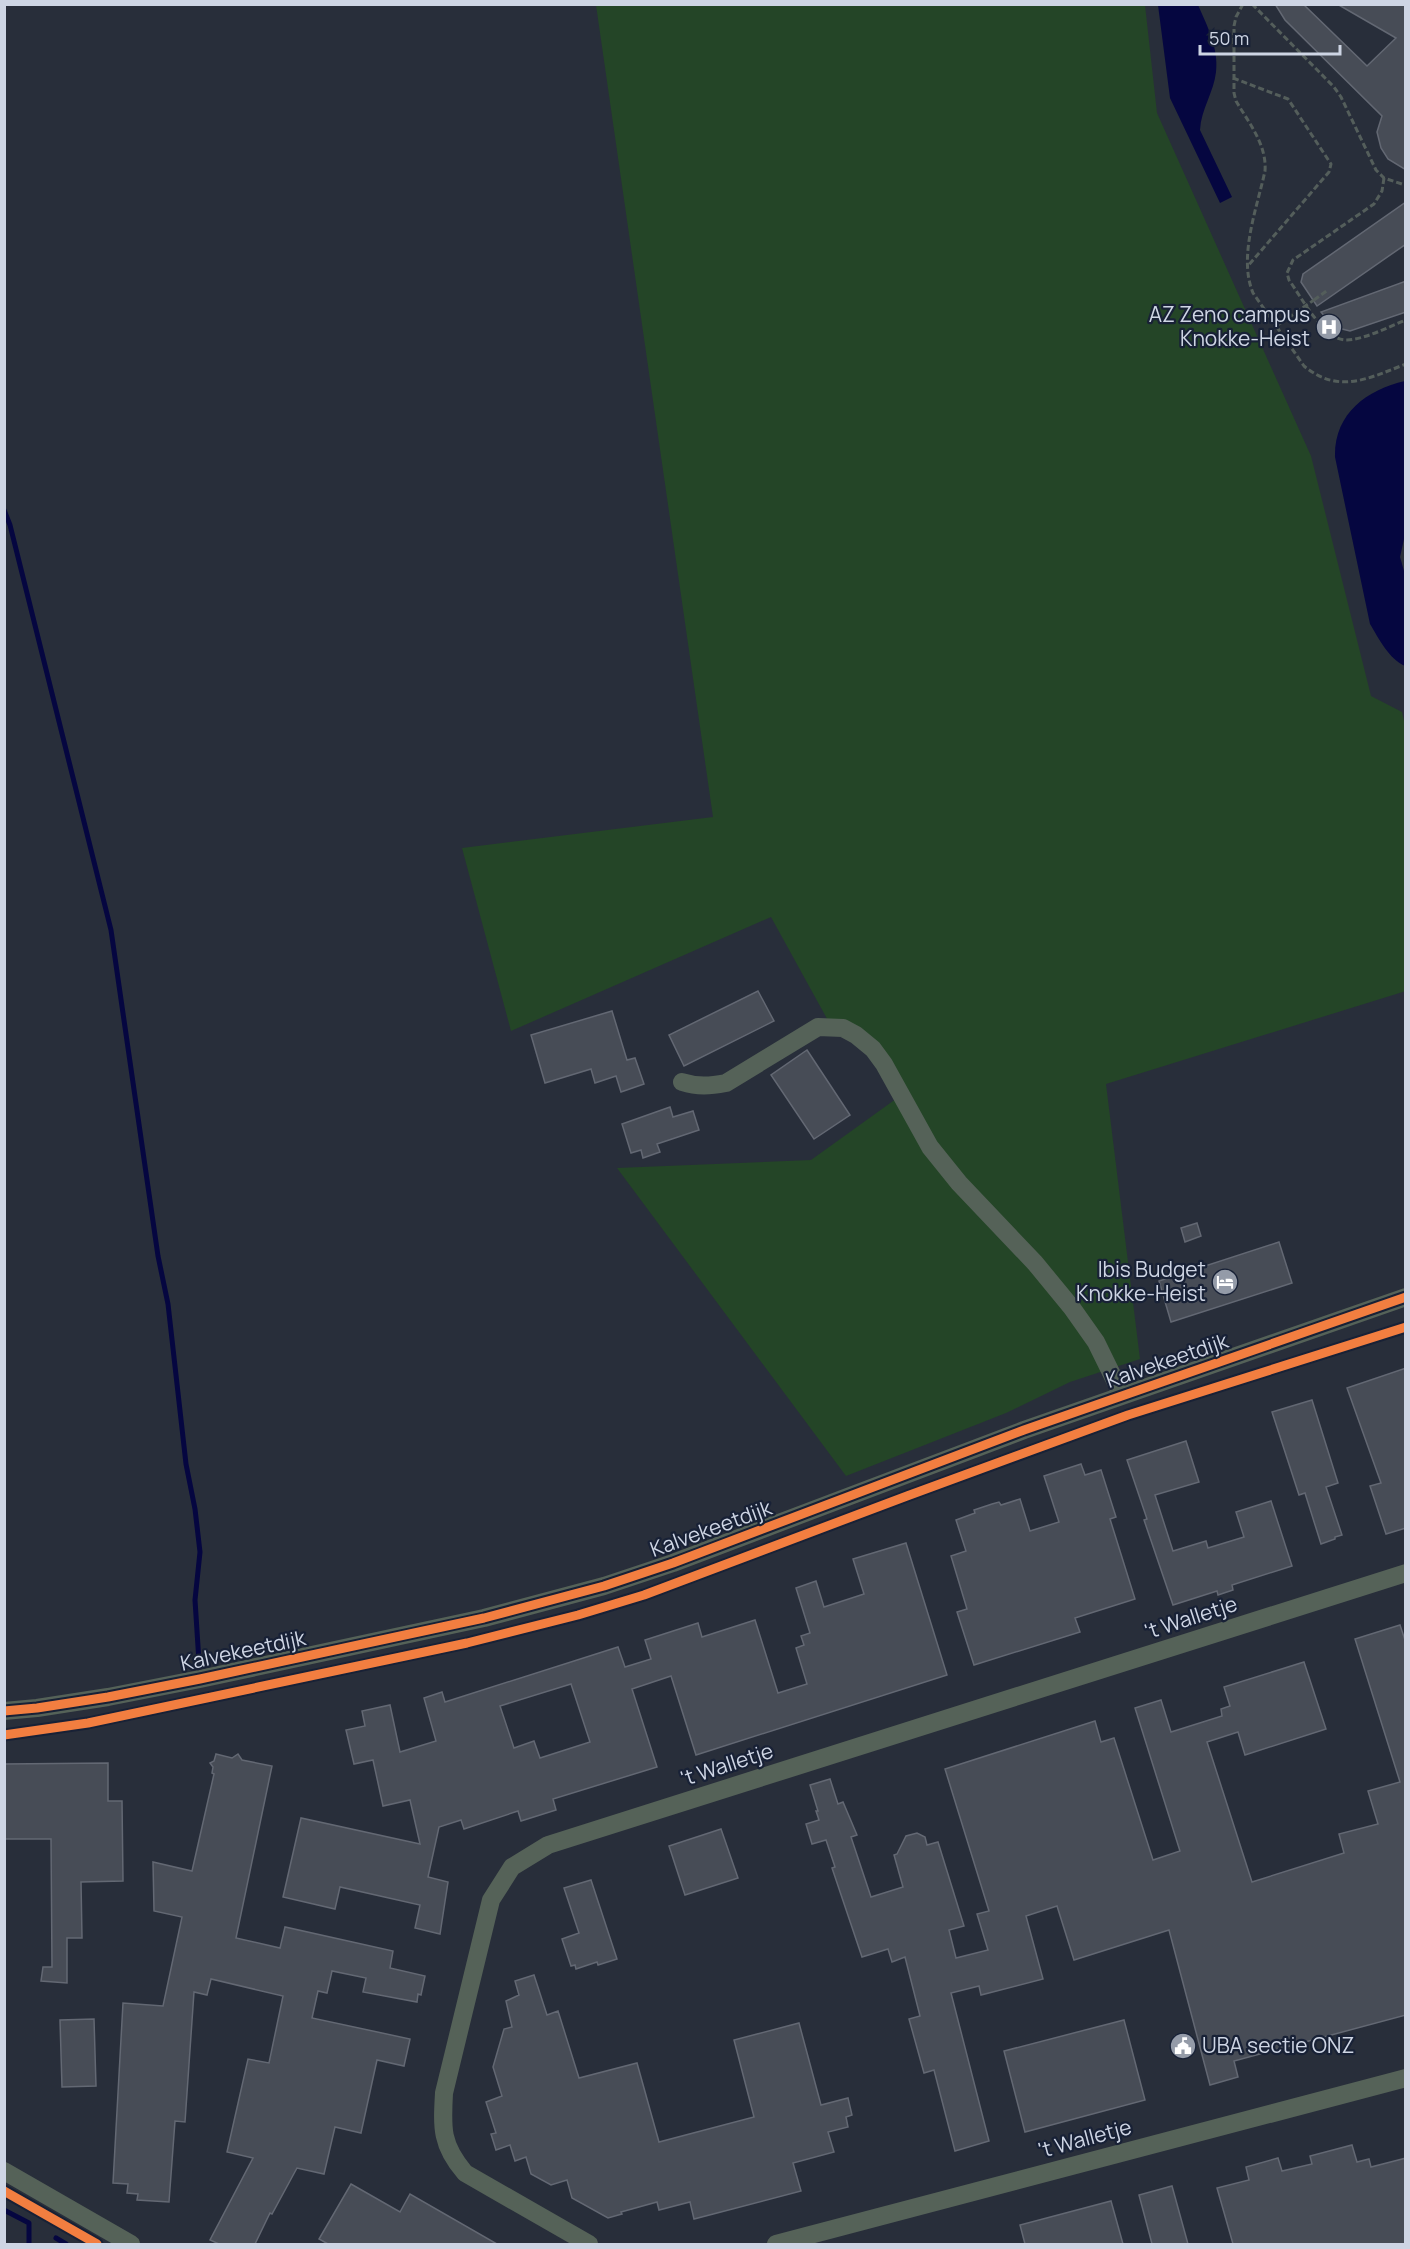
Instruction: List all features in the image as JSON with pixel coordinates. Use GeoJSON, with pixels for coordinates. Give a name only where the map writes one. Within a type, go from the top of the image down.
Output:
{"type":"FeatureCollection","features":[{"type":"Feature","properties":{"kind":"street"},"geometry":{"type":"LineString","coordinates":[[682,1082],[694,1086],[726,1083],[818,1027],[843,1028],[856,1035],[873,1049],[884,1064],[930,1148],[959,1183],[1035,1263],[1072,1308],[1096,1342],[1122,1395]]}},
{"type":"Feature","properties":{"kind":"street","name":"Kalvekeetdijk"},"geometry":{"type":"LineString","coordinates":[[4,1711],[108,1697],[188,1681],[484,1618],[593,1589],[673,1563],[1024,1430],[1406,1297]]}},
{"type":"Feature","properties":{"kind":"street","name":"'t Walletje"},"geometry":{"type":"LineString","coordinates":[[589,2244],[465,2173],[452,2158],[445,2139],[442,2120],[446,2081],[491,1900],[512,1868],[548,1845],[1406,1573]]}},
{"type":"Feature","properties":{"kind":"street","name":"'t Walletje"},"geometry":{"type":"LineString","coordinates":[[776,2244],[1406,2078]]}},
{"type":"Feature","properties":{"kind":"street"},"geometry":{"type":"LineString","coordinates":[[4,2171],[131,2244]]}},
{"type":"Feature","properties":{"kind":"path"},"geometry":{"type":"LineString","coordinates":[[1243,4],[1234,26],[1233,78],[1236,101],[1264,150],[1266,159],[1246,268],[1253,293],[1304,366],[1326,380],[1356,382],[1406,364]]}},
{"type":"Feature","properties":{"kind":"path"},"geometry":{"type":"LineString","coordinates":[[1252,4],[1334,87],[1376,170],[1384,178],[1402,183]]}},
{"type":"Feature","properties":{"kind":"path"},"geometry":{"type":"LineString","coordinates":[[1233,78],[1288,99],[1330,159],[1331,164],[1329,172],[1246,268]]}},
{"type":"Feature","properties":{"kind":"path"},"geometry":{"type":"LineString","coordinates":[[1384,178],[1382,191],[1374,204],[1293,260],[1287,273],[1289,280],[1325,331],[1340,340],[1358,338],[1406,320]]}},
{"type":"Feature","properties":{"kind":"path"},"geometry":{"type":"LineString","coordinates":[[1276,326],[1328,290]]}},
{"type":"Feature","properties":{"kind":"green space"},"geometry":{"type":"Polygon","coordinates":[[[596,5],[1145,5],[1157,113],[1311,456],[1371,696],[1402,712],[1406,730],[1406,991],[1106,1084],[1140,1359],[1070,1382],[1006,1413],[846,1476],[617,1168],[811,1160],[900,1096],[884,1064],[831,1026],[771,917],[511,1031],[462,848],[713,817],[596,5]]]}},
{"type":"Feature","properties":{"kind":"shaded area"},"geometry":{"type":"Polygon","coordinates":[[[1158,5],[1198,5],[1212,37],[1216,55],[1216,72],[1200,130],[1232,197],[1220,203],[1170,98],[1158,5]]]}},
{"type":"Feature","properties":{"kind":"shaded area"},"geometry":{"type":"Polygon","coordinates":[[[1405,381],[1406,530],[1400,557],[1406,578],[1405,666],[1389,654],[1370,624],[1335,457],[1340,428],[1346,416],[1355,406],[1377,391],[1405,381]]]}},
{"type":"Feature","properties":{"kind":"building"},"geometry":{"type":"Polygon","coordinates":[[[1275,4],[1303,4],[1367,66],[1396,38],[1337,4],[1406,4],[1406,170],[1388,159],[1381,148],[1377,132],[1382,116],[1285,20],[1275,4]]]}},
{"type":"Feature","properties":{"kind":"building"},"geometry":{"type":"Polygon","coordinates":[[[1406,202],[1406,244],[1317,306],[1301,282],[1303,274],[1406,202]]]}},
{"type":"Feature","properties":{"kind":"building"},"geometry":{"type":"Polygon","coordinates":[[[1406,281],[1406,312],[1350,331],[1334,327],[1321,312],[1406,281]]]}},
{"type":"Feature","properties":{"kind":"building"},"geometry":{"type":"Polygon","coordinates":[[[758,991],[774,1021],[684,1066],[669,1035],[758,991]]]}},
{"type":"Feature","properties":{"kind":"building"},"geometry":{"type":"Polygon","coordinates":[[[612,1011],[627,1060],[635,1058],[644,1084],[621,1092],[616,1076],[595,1083],[591,1069],[545,1083],[531,1035],[612,1011]]]}},
{"type":"Feature","properties":{"kind":"building"},"geometry":{"type":"Polygon","coordinates":[[[807,1050],[850,1115],[814,1139],[771,1075],[807,1050]]]}},
{"type":"Feature","properties":{"kind":"building"},"geometry":{"type":"Polygon","coordinates":[[[670,1107],[673,1117],[693,1111],[699,1130],[657,1144],[660,1152],[643,1158],[641,1150],[631,1153],[622,1124],[670,1107]]]}},
{"type":"Feature","properties":{"kind":"building"},"geometry":{"type":"Polygon","coordinates":[[[1197,1223],[1201,1236],[1185,1242],[1181,1228],[1197,1223]]]}},
{"type":"Feature","properties":{"kind":"building","name":"Ibis Budget Knokke-Heist"},"geometry":{"type":"Polygon","coordinates":[[[1279,1242],[1292,1283],[1171,1322],[1159,1281],[1279,1242]]]}},
{"type":"Feature","properties":{"kind":"building"},"geometry":{"type":"Polygon","coordinates":[[[1406,1368],[1406,1528],[1386,1534],[1370,1486],[1381,1483],[1347,1388],[1406,1368]]]}},
{"type":"Feature","properties":{"kind":"building"},"geometry":{"type":"Polygon","coordinates":[[[1312,1400],[1338,1483],[1326,1487],[1342,1535],[1321,1544],[1305,1493],[1299,1495],[1272,1412],[1312,1400]]]}},
{"type":"Feature","properties":{"kind":"building"},"geometry":{"type":"Polygon","coordinates":[[[1186,1441],[1199,1482],[1155,1495],[1173,1551],[1206,1541],[1208,1548],[1244,1537],[1236,1512],[1271,1501],[1292,1566],[1232,1585],[1233,1590],[1218,1595],[1217,1591],[1173,1605],[1144,1520],[1147,1519],[1127,1460],[1186,1441]]]}},
{"type":"Feature","properties":{"kind":"building"},"geometry":{"type":"Polygon","coordinates":[[[1081,1464],[1085,1475],[1101,1470],[1116,1517],[1110,1519],[1135,1599],[1075,1618],[1080,1632],[974,1665],[957,1612],[967,1609],[951,1556],[966,1551],[956,1520],[975,1513],[974,1510],[992,1504],[999,1502],[1001,1505],[1020,1499],[1030,1531],[1059,1522],[1044,1476],[1081,1464]]]}},
{"type":"Feature","properties":{"kind":"building"},"geometry":{"type":"Polygon","coordinates":[[[906,1543],[947,1675],[696,1755],[671,1676],[632,1689],[657,1767],[553,1799],[556,1810],[521,1821],[518,1811],[464,1829],[461,1820],[439,1827],[428,1877],[448,1882],[440,1934],[415,1928],[420,1905],[340,1887],[335,1909],[283,1897],[301,1818],[420,1844],[410,1800],[383,1806],[373,1760],[354,1764],[346,1730],[365,1726],[362,1711],[390,1705],[400,1752],[436,1741],[424,1698],[442,1692],[445,1702],[618,1647],[625,1667],[651,1659],[645,1640],[698,1623],[702,1637],[755,1620],[778,1693],[807,1684],[796,1648],[804,1645],[801,1636],[810,1633],[796,1588],[816,1581],[824,1607],[864,1594],[853,1559],[906,1543]],[[571,1684],[500,1706],[514,1748],[534,1741],[540,1758],[590,1742],[571,1684]]]}},
{"type":"Feature","properties":{"kind":"building"},"geometry":{"type":"Polygon","coordinates":[[[1400,1625],[1406,1643],[1406,2015],[1234,2061],[1238,2077],[1210,2085],[1169,1930],[1074,1960],[1057,1906],[1026,1916],[1043,1979],[981,1995],[979,1986],[951,1993],[989,2141],[955,2151],[934,2070],[924,2073],[909,2019],[920,2016],[905,1957],[892,1962],[888,1949],[862,1957],[832,1868],[835,1867],[826,1840],[812,1844],[806,1824],[819,1820],[810,1785],[830,1779],[838,1804],[843,1802],[857,1835],[851,1837],[871,1897],[903,1887],[894,1855],[897,1854],[906,1836],[917,1833],[925,1837],[927,1845],[938,1842],[964,1926],[949,1930],[956,1958],[988,1950],[977,1914],[989,1911],[945,1769],[1095,1721],[1101,1742],[1114,1738],[1153,1860],[1180,1851],[1135,1708],[1161,1700],[1171,1732],[1222,1716],[1221,1709],[1230,1706],[1224,1687],[1304,1662],[1326,1729],[1245,1755],[1238,1732],[1207,1742],[1252,1882],[1344,1853],[1339,1834],[1378,1824],[1368,1791],[1400,1782],[1355,1639],[1400,1625]]]}},
{"type":"Feature","properties":{"kind":"building"},"geometry":{"type":"Polygon","coordinates":[[[216,1754],[232,1758],[238,1754],[242,1760],[272,1766],[236,1938],[280,1948],[285,1927],[393,1951],[390,1968],[425,1976],[417,2002],[363,1992],[366,1978],[332,1971],[327,1993],[318,1991],[312,2018],[410,2039],[404,2066],[377,2060],[361,2133],[335,2127],[324,2174],[297,2168],[272,2214],[270,2213],[255,2244],[219,2244],[210,2240],[253,2158],[227,2152],[248,2059],[269,2063],[283,1996],[211,1979],[207,1995],[194,1992],[185,2122],[175,2121],[169,2202],[137,2200],[138,2194],[127,2193],[128,2184],[113,2183],[123,2003],[163,2006],[182,1917],[154,1911],[153,1862],[192,1871],[214,1774],[210,1763],[214,1761],[216,1754]]]}},
{"type":"Feature","properties":{"kind":"building"},"geometry":{"type":"Polygon","coordinates":[[[108,1763],[108,1801],[122,1801],[123,1881],[81,1882],[82,1938],[67,1938],[67,1983],[41,1981],[43,1967],[52,1967],[51,1839],[4,1839],[4,1764],[108,1763]]]}},
{"type":"Feature","properties":{"kind":"building"},"geometry":{"type":"Polygon","coordinates":[[[721,1829],[738,1878],[685,1895],[669,1846],[721,1829]]]}},
{"type":"Feature","properties":{"kind":"building"},"geometry":{"type":"Polygon","coordinates":[[[591,1880],[617,1959],[598,1965],[597,1962],[576,1969],[575,1965],[571,1966],[562,1939],[579,1933],[564,1888],[591,1880]]]}},
{"type":"Feature","properties":{"kind":"building"},"geometry":{"type":"Polygon","coordinates":[[[534,1975],[547,2015],[558,2011],[579,2078],[637,2063],[659,2142],[754,2117],[734,2040],[799,2023],[821,2105],[848,2098],[852,2115],[846,2117],[848,2127],[828,2132],[834,2152],[793,2163],[801,2191],[694,2219],[690,2202],[659,2210],[657,2202],[608,2218],[572,2198],[567,2180],[551,2185],[531,2174],[526,2157],[515,2161],[510,2145],[496,2150],[491,2134],[496,2133],[486,2102],[502,2096],[493,2067],[504,2029],[512,2027],[506,2001],[519,1995],[515,1981],[534,1975]]]}},
{"type":"Feature","properties":{"kind":"building"},"geometry":{"type":"Polygon","coordinates":[[[94,2019],[96,2086],[62,2087],[60,2020],[94,2019]]]}},
{"type":"Feature","properties":{"kind":"building"},"geometry":{"type":"Polygon","coordinates":[[[1124,2020],[1145,2100],[1025,2132],[1004,2051],[1124,2020]]]}},
{"type":"Feature","properties":{"kind":"building"},"geometry":{"type":"Polygon","coordinates":[[[1352,2145],[1357,2162],[1369,2159],[1371,2167],[1406,2158],[1406,2244],[1233,2244],[1217,2188],[1249,2180],[1246,2167],[1278,2158],[1282,2171],[1312,2164],[1310,2156],[1352,2145]]]}},
{"type":"Feature","properties":{"kind":"building"},"geometry":{"type":"Polygon","coordinates":[[[351,2184],[400,2212],[410,2194],[497,2244],[328,2244],[319,2239],[351,2184]]]}},
{"type":"Feature","properties":{"kind":"building"},"geometry":{"type":"Polygon","coordinates":[[[1172,2186],[1188,2244],[1152,2244],[1139,2195],[1172,2186]]]}},
{"type":"Feature","properties":{"kind":"building"},"geometry":{"type":"Polygon","coordinates":[[[1111,2201],[1123,2244],[1025,2244],[1020,2225],[1111,2201]]]}},
{"type":"Feature","properties":{"kind":"waterway"},"geometry":{"type":"LineString","coordinates":[[4,510],[10,525],[111,930],[158,1256],[168,1304],[186,1464],[195,1509],[200,1552],[195,1600],[199,1662]]}},
{"type":"Feature","properties":{"kind":"waterway"},"geometry":{"type":"LineString","coordinates":[[4,2210],[29,2223],[29,2244]]}},
{"type":"Feature","properties":{"kind":"waterway"},"geometry":{"type":"LineString","coordinates":[[56,2238],[66,2244]]}},
{"type":"Feature","properties":{"kind":"cycle path"},"geometry":{"type":"LineString","coordinates":[[4,1711],[108,1697],[200,1679],[484,1618],[604,1586],[673,1563],[1024,1430],[1406,1297]]}},
{"type":"Feature","properties":{"kind":"cycle path"},"geometry":{"type":"LineString","coordinates":[[4,1735],[88,1723],[467,1643],[578,1615],[644,1595],[1128,1415],[1406,1327]]}},
{"type":"Feature","properties":{"kind":"cycle path"},"geometry":{"type":"LineString","coordinates":[[4,2191],[97,2244]]}},
{"type":"Feature","properties":{"kind":"place","name":"AZ Zeno campus Knokke-Heist"},"geometry":{"type":"Point","coordinates":[1329,327]}},
{"type":"Feature","properties":{"kind":"place","name":"Ibis Budget Knokke-Heist"},"geometry":{"type":"Point","coordinates":[1225,1282]}},
{"type":"Feature","properties":{"kind":"place","name":"UBA sectie ONZ"},"geometry":{"type":"Point","coordinates":[1183,2046]}}]}
